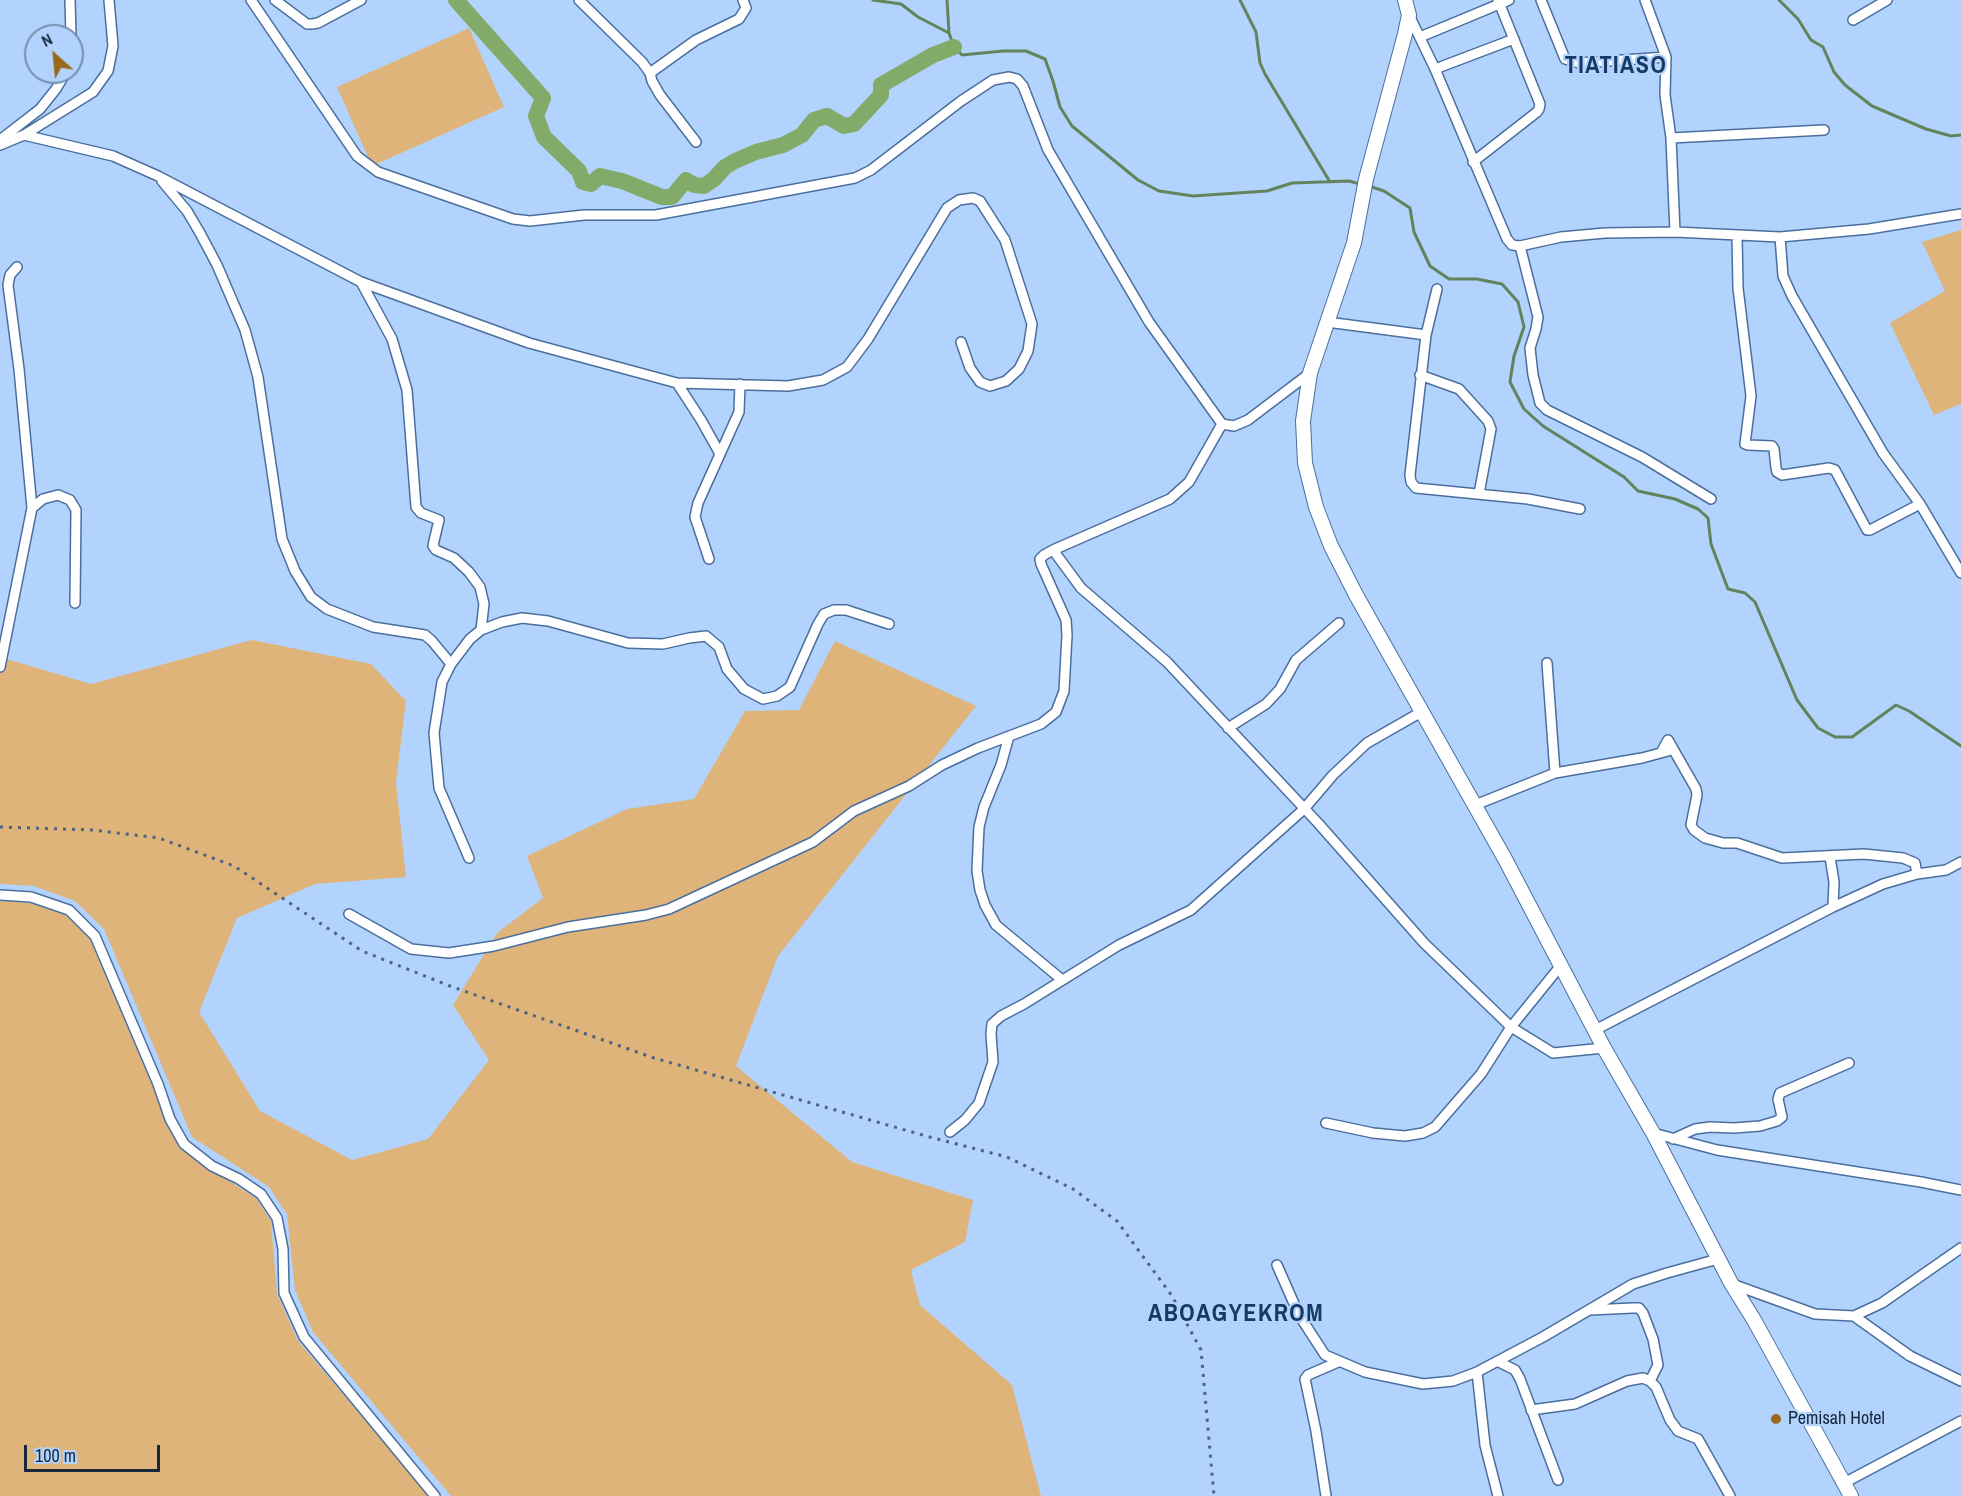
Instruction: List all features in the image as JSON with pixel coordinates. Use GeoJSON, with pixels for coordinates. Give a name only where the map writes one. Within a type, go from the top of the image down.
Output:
{"type":"FeatureCollection","features":[{"type":"Feature","properties":{"kind":"street"},"geometry":{"type":"LineString","coordinates":[[70,0],[71,24]]}},
{"type":"Feature","properties":{"kind":"street"},"geometry":{"type":"LineString","coordinates":[[0,145],[24,135],[93,92],[108,71],[113,45],[109,0]]}},
{"type":"Feature","properties":{"kind":"street"},"geometry":{"type":"LineString","coordinates":[[251,0],[357,156],[378,171],[513,219],[530,220],[584,215],[656,215],[855,178],[871,170],[961,101],[993,80],[1009,77],[1017,79],[1023,86],[1048,150],[1149,322],[1222,424],[1234,426],[1248,420],[1310,373]]}},
{"type":"Feature","properties":{"kind":"street"},"geometry":{"type":"LineString","coordinates":[[274,0],[307,24],[312,24],[362,0]]}},
{"type":"Feature","properties":{"kind":"street"},"geometry":{"type":"LineString","coordinates":[[579,0],[642,62],[650,73],[660,96],[696,142]]}},
{"type":"Feature","properties":{"kind":"street"},"geometry":{"type":"LineString","coordinates":[[650,73],[696,40],[739,19],[746,8],[742,0]]}},
{"type":"Feature","properties":{"kind":"street"},"geometry":{"type":"LineString","coordinates":[[1405,0],[1409,15],[1435,69],[1473,162],[1507,239],[1512,244],[1520,246],[1561,237],[1605,233],[1674,232],[1780,237],[1869,229],[1961,214]]}},
{"type":"Feature","properties":{"kind":"street"},"geometry":{"type":"LineString","coordinates":[[1540,0],[1565,59],[1579,63],[1666,57]]}},
{"type":"Feature","properties":{"kind":"street"},"geometry":{"type":"LineString","coordinates":[[1645,0],[1666,57],[1665,95],[1671,138],[1674,232]]}},
{"type":"Feature","properties":{"kind":"street"},"geometry":{"type":"LineString","coordinates":[[1853,20],[1887,0]]}},
{"type":"Feature","properties":{"kind":"street"},"geometry":{"type":"LineString","coordinates":[[1420,37],[1502,1],[1514,39],[1540,104],[1538,112],[1473,162]]}},
{"type":"Feature","properties":{"kind":"street"},"geometry":{"type":"LineString","coordinates":[[1409,15],[1366,179],[1354,243],[1310,373],[1304,421],[1305,463],[1316,507],[1331,546],[1356,595],[1423,711],[1562,964],[1604,1048],[1653,1133],[1731,1283],[1786,1377],[1848,1492],[1961,1421]]}},
{"type":"Feature","properties":{"kind":"street"},"geometry":{"type":"LineString","coordinates":[[1435,69],[1514,39]]}},
{"type":"Feature","properties":{"kind":"street"},"geometry":{"type":"LineString","coordinates":[[0,140],[40,109],[59,84]]}},
{"type":"Feature","properties":{"kind":"street"},"geometry":{"type":"LineString","coordinates":[[1671,138],[1824,130]]}},
{"type":"Feature","properties":{"kind":"street"},"geometry":{"type":"LineString","coordinates":[[24,135],[112,156],[158,176],[362,282],[529,343],[677,383],[788,386],[824,380],[847,367],[868,339],[947,208],[959,200],[973,198],[980,201],[1005,240],[1032,324],[1028,351],[1019,369],[1006,381],[990,386],[980,382],[970,368],[961,342]]}},
{"type":"Feature","properties":{"kind":"street"},"geometry":{"type":"LineString","coordinates":[[158,176],[187,211],[200,232],[245,330],[258,376],[282,539],[295,571],[311,597],[327,609],[373,627],[425,635],[451,664]]}},
{"type":"Feature","properties":{"kind":"street"},"geometry":{"type":"LineString","coordinates":[[1737,235],[1738,288],[1751,396],[1745,444],[1772,446],[1776,468],[1782,475],[1829,468],[1835,470],[1867,530],[1920,504]]}},
{"type":"Feature","properties":{"kind":"street"},"geometry":{"type":"LineString","coordinates":[[1780,237],[1783,276],[1792,296],[1883,453],[1920,504],[1961,573]]}},
{"type":"Feature","properties":{"kind":"street"},"geometry":{"type":"LineString","coordinates":[[1520,246],[1537,311],[1536,329],[1530,348],[1533,375],[1540,403],[1546,410],[1642,457],[1712,499]]}},
{"type":"Feature","properties":{"kind":"street"},"geometry":{"type":"LineString","coordinates":[[0,667],[32,508],[19,369],[8,285],[10,275],[16,267]]}},
{"type":"Feature","properties":{"kind":"street"},"geometry":{"type":"LineString","coordinates":[[362,282],[392,339],[407,390],[416,507],[421,513],[439,520],[433,546],[436,550],[454,558],[469,572],[480,587],[484,604],[481,630]]}},
{"type":"Feature","properties":{"kind":"street"},"geometry":{"type":"LineString","coordinates":[[1437,289],[1426,335],[1420,375],[1411,482],[1416,488],[1528,499],[1580,509]]}},
{"type":"Feature","properties":{"kind":"street"},"geometry":{"type":"LineString","coordinates":[[1327,322],[1426,335]]}},
{"type":"Feature","properties":{"kind":"street"},"geometry":{"type":"LineString","coordinates":[[1420,375],[1459,389],[1488,421],[1491,429],[1479,494]]}},
{"type":"Feature","properties":{"kind":"street"},"geometry":{"type":"LineString","coordinates":[[677,383],[719,452]]}},
{"type":"Feature","properties":{"kind":"street"},"geometry":{"type":"LineString","coordinates":[[709,559],[695,518],[698,502],[739,412],[740,384]]}},
{"type":"Feature","properties":{"kind":"street"},"geometry":{"type":"LineString","coordinates":[[349,914],[411,949],[449,953],[494,946],[568,927],[646,915],[669,909],[813,842],[855,811],[909,786],[942,765],[1041,724],[1056,712],[1064,691],[1067,635],[1066,620],[1040,559],[1053,550],[1170,499],[1189,483],[1222,424]]}},
{"type":"Feature","properties":{"kind":"street"},"geometry":{"type":"LineString","coordinates":[[32,508],[43,499],[58,495],[70,500],[76,510],[75,603]]}},
{"type":"Feature","properties":{"kind":"street"},"geometry":{"type":"LineString","coordinates":[[1053,550],[1081,588],[1167,662],[1304,809],[1424,944],[1511,1027],[1553,1053],[1604,1048]]}},
{"type":"Feature","properties":{"kind":"street"},"geometry":{"type":"LineString","coordinates":[[469,858],[439,788],[434,733],[442,682],[451,664],[470,639],[481,630],[522,618],[548,621],[628,643],[663,644],[706,636],[719,647],[728,669],[744,689],[763,699],[777,696],[790,687],[824,614],[834,610],[846,610],[889,624]]}},
{"type":"Feature","properties":{"kind":"street"},"geometry":{"type":"LineString","coordinates":[[1228,728],[1266,704],[1280,689],[1296,660],[1339,623]]}},
{"type":"Feature","properties":{"kind":"street"},"geometry":{"type":"LineString","coordinates":[[1547,663],[1555,774]]}},
{"type":"Feature","properties":{"kind":"street"},"geometry":{"type":"LineString","coordinates":[[950,1132],[965,1120],[979,1103],[987,1084],[993,1062],[992,1024],[1001,1016],[1119,945],[1191,910],[1304,809],[1333,774],[1367,743],[1423,711]]}},
{"type":"Feature","properties":{"kind":"street"},"geometry":{"type":"LineString","coordinates":[[1664,730],[1696,789],[1697,795],[1691,825],[1705,838],[1723,843],[1737,843],[1782,858],[1864,854],[1903,858],[1915,863],[1917,874]]}},
{"type":"Feature","properties":{"kind":"street"},"geometry":{"type":"LineString","coordinates":[[1009,736],[979,827],[977,872],[980,890],[996,925],[1061,979]]}},
{"type":"Feature","properties":{"kind":"street"},"geometry":{"type":"LineString","coordinates":[[1662,751],[1668,740]]}},
{"type":"Feature","properties":{"kind":"street"},"geometry":{"type":"LineString","coordinates":[[1475,805],[1555,774],[1673,750]]}},
{"type":"Feature","properties":{"kind":"street"},"geometry":{"type":"LineString","coordinates":[[1830,857],[1833,907]]}},
{"type":"Feature","properties":{"kind":"street"},"geometry":{"type":"LineString","coordinates":[[1595,1030],[1833,907],[1883,884],[1917,874],[1946,870],[1961,862]]}},
{"type":"Feature","properties":{"kind":"street"},"geometry":{"type":"LineString","coordinates":[[0,895],[31,897],[69,910],[95,936],[158,1084],[170,1119],[184,1144],[212,1166],[261,1194],[277,1218],[283,1249],[284,1293],[304,1337],[435,1496]]}},
{"type":"Feature","properties":{"kind":"street"},"geometry":{"type":"LineString","coordinates":[[1326,1123],[1373,1133],[1404,1136],[1423,1133],[1435,1127],[1481,1074],[1511,1027],[1562,964]]}},
{"type":"Feature","properties":{"kind":"street"},"geometry":{"type":"LineString","coordinates":[[1673,1138],[1695,1129],[1751,1127],[1777,1121],[1782,1117],[1778,1099],[1780,1093],[1849,1062]]}},
{"type":"Feature","properties":{"kind":"street"},"geometry":{"type":"LineString","coordinates":[[1653,1133],[1717,1150],[1961,1190]]}},
{"type":"Feature","properties":{"kind":"street"},"geometry":{"type":"LineString","coordinates":[[1731,1283],[1815,1314],[1854,1316],[1882,1303],[1961,1248]]}},
{"type":"Feature","properties":{"kind":"street"},"geometry":{"type":"LineString","coordinates":[[1277,1265],[1299,1315],[1325,1355],[1365,1372],[1423,1384],[1454,1381],[1499,1362],[1633,1284],[1718,1259]]}},
{"type":"Feature","properties":{"kind":"street"},"geometry":{"type":"LineString","coordinates":[[1587,1310],[1639,1308],[1653,1339],[1658,1365],[1650,1381]]}},
{"type":"Feature","properties":{"kind":"street"},"geometry":{"type":"LineString","coordinates":[[1854,1316],[1910,1356],[1961,1381]]}},
{"type":"Feature","properties":{"kind":"street"},"geometry":{"type":"LineString","coordinates":[[1326,1496],[1305,1379],[1308,1375],[1338,1362]]}},
{"type":"Feature","properties":{"kind":"street"},"geometry":{"type":"LineString","coordinates":[[1499,1362],[1515,1370],[1558,1480]]}},
{"type":"Feature","properties":{"kind":"street"},"geometry":{"type":"LineString","coordinates":[[1477,1372],[1485,1445],[1498,1496]]}},
{"type":"Feature","properties":{"kind":"street"},"geometry":{"type":"LineString","coordinates":[[1531,1410],[1575,1404],[1627,1381],[1643,1378],[1650,1381],[1656,1387],[1670,1420],[1678,1431],[1698,1439],[1730,1496]]}},
{"type":"Feature","properties":{"kind":"shaded area"},"geometry":{"type":"Polygon","coordinates":[[[469,28],[504,107],[372,166],[337,87],[469,28]]]}},
{"type":"Feature","properties":{"kind":"shaded area"},"geometry":{"type":"Polygon","coordinates":[[[1961,230],[1961,404],[1934,415],[1890,323],[1945,291],[1922,242],[1961,230]]]}},
{"type":"Feature","properties":{"kind":"shaded area"},"geometry":{"type":"Polygon","coordinates":[[[252,640],[371,664],[406,701],[396,782],[406,877],[315,884],[237,918],[199,1012],[260,1111],[352,1160],[428,1139],[489,1060],[453,1005],[497,933],[543,898],[527,856],[627,809],[694,799],[745,711],[799,710],[835,641],[976,706],[778,956],[736,1066],[852,1162],[973,1200],[965,1242],[911,1270],[920,1305],[1012,1385],[1041,1496],[451,1496],[313,1332],[295,1290],[287,1214],[269,1187],[192,1137],[104,929],[75,901],[34,886],[0,884],[0,657],[91,684],[252,640]]]}},
{"type":"Feature","properties":{"kind":"shaded area"},"geometry":{"type":"Polygon","coordinates":[[[0,901],[30,903],[66,915],[90,939],[179,1148],[257,1199],[271,1221],[277,1294],[298,1341],[429,1496],[0,1496],[0,901]]]}},
{"type":"Feature","properties":{"kind":"waterway"},"geometry":{"type":"LineString","coordinates":[[456,0],[543,98],[536,116],[544,137],[579,171],[583,182],[591,184],[600,176],[622,181],[662,197],[672,197],[686,180],[694,185],[704,186],[735,161],[756,152],[783,145],[802,135],[814,120],[827,116],[844,126],[854,124],[881,95],[881,85],[933,55],[954,47]]}},
{"type":"Feature","properties":{"kind":"waterway"},"geometry":{"type":"LineString","coordinates":[[873,0],[901,4],[918,17],[949,33]]}},
{"type":"Feature","properties":{"kind":"waterway"},"geometry":{"type":"LineString","coordinates":[[947,0],[949,33],[954,47],[962,55],[1026,51],[1045,59],[1060,107],[1072,126],[1138,180],[1159,191],[1193,196],[1267,191],[1292,183],[1349,181],[1360,184]]}},
{"type":"Feature","properties":{"kind":"waterway"},"geometry":{"type":"LineString","coordinates":[[1240,0],[1256,32],[1260,63],[1265,74],[1330,182]]}},
{"type":"Feature","properties":{"kind":"waterway"},"geometry":{"type":"LineString","coordinates":[[1779,0],[1798,19],[1811,40],[1823,47],[1834,72],[1845,85],[1872,106],[1926,129],[1951,136],[1961,135]]}},
{"type":"Feature","properties":{"kind":"waterway"},"geometry":{"type":"LineString","coordinates":[[1369,186],[1384,191],[1410,208],[1414,232],[1430,266],[1449,279],[1477,279],[1502,284],[1518,302],[1524,327],[1514,356],[1510,382],[1524,409],[1543,426],[1624,477],[1638,491],[1675,499],[1698,509],[1708,518],[1711,544],[1728,589],[1745,593],[1755,602],[1797,700],[1818,728],[1835,737],[1852,737],[1896,705],[1909,711],[1961,746]]}},
{"type":"Feature","properties":{"kind":"railway"},"geometry":{"type":"LineString","coordinates":[[0,827],[93,830],[159,838],[234,866],[362,951],[450,986],[654,1058],[1007,1157],[1073,1189],[1117,1221],[1172,1296],[1201,1350],[1214,1496]]}},
{"type":"Feature","properties":{"kind":"place","name":"Pemisah Hotel"},"geometry":{"type":"Point","coordinates":[1776,1419]}},
{"type":"Feature","properties":{"kind":"district","name":"TIATIASO"},"geometry":{"type":"Point","coordinates":[1616,67]}},
{"type":"Feature","properties":{"kind":"district","name":"ABOAGYEKROM"},"geometry":{"type":"Point","coordinates":[1236,1315]}}]}
